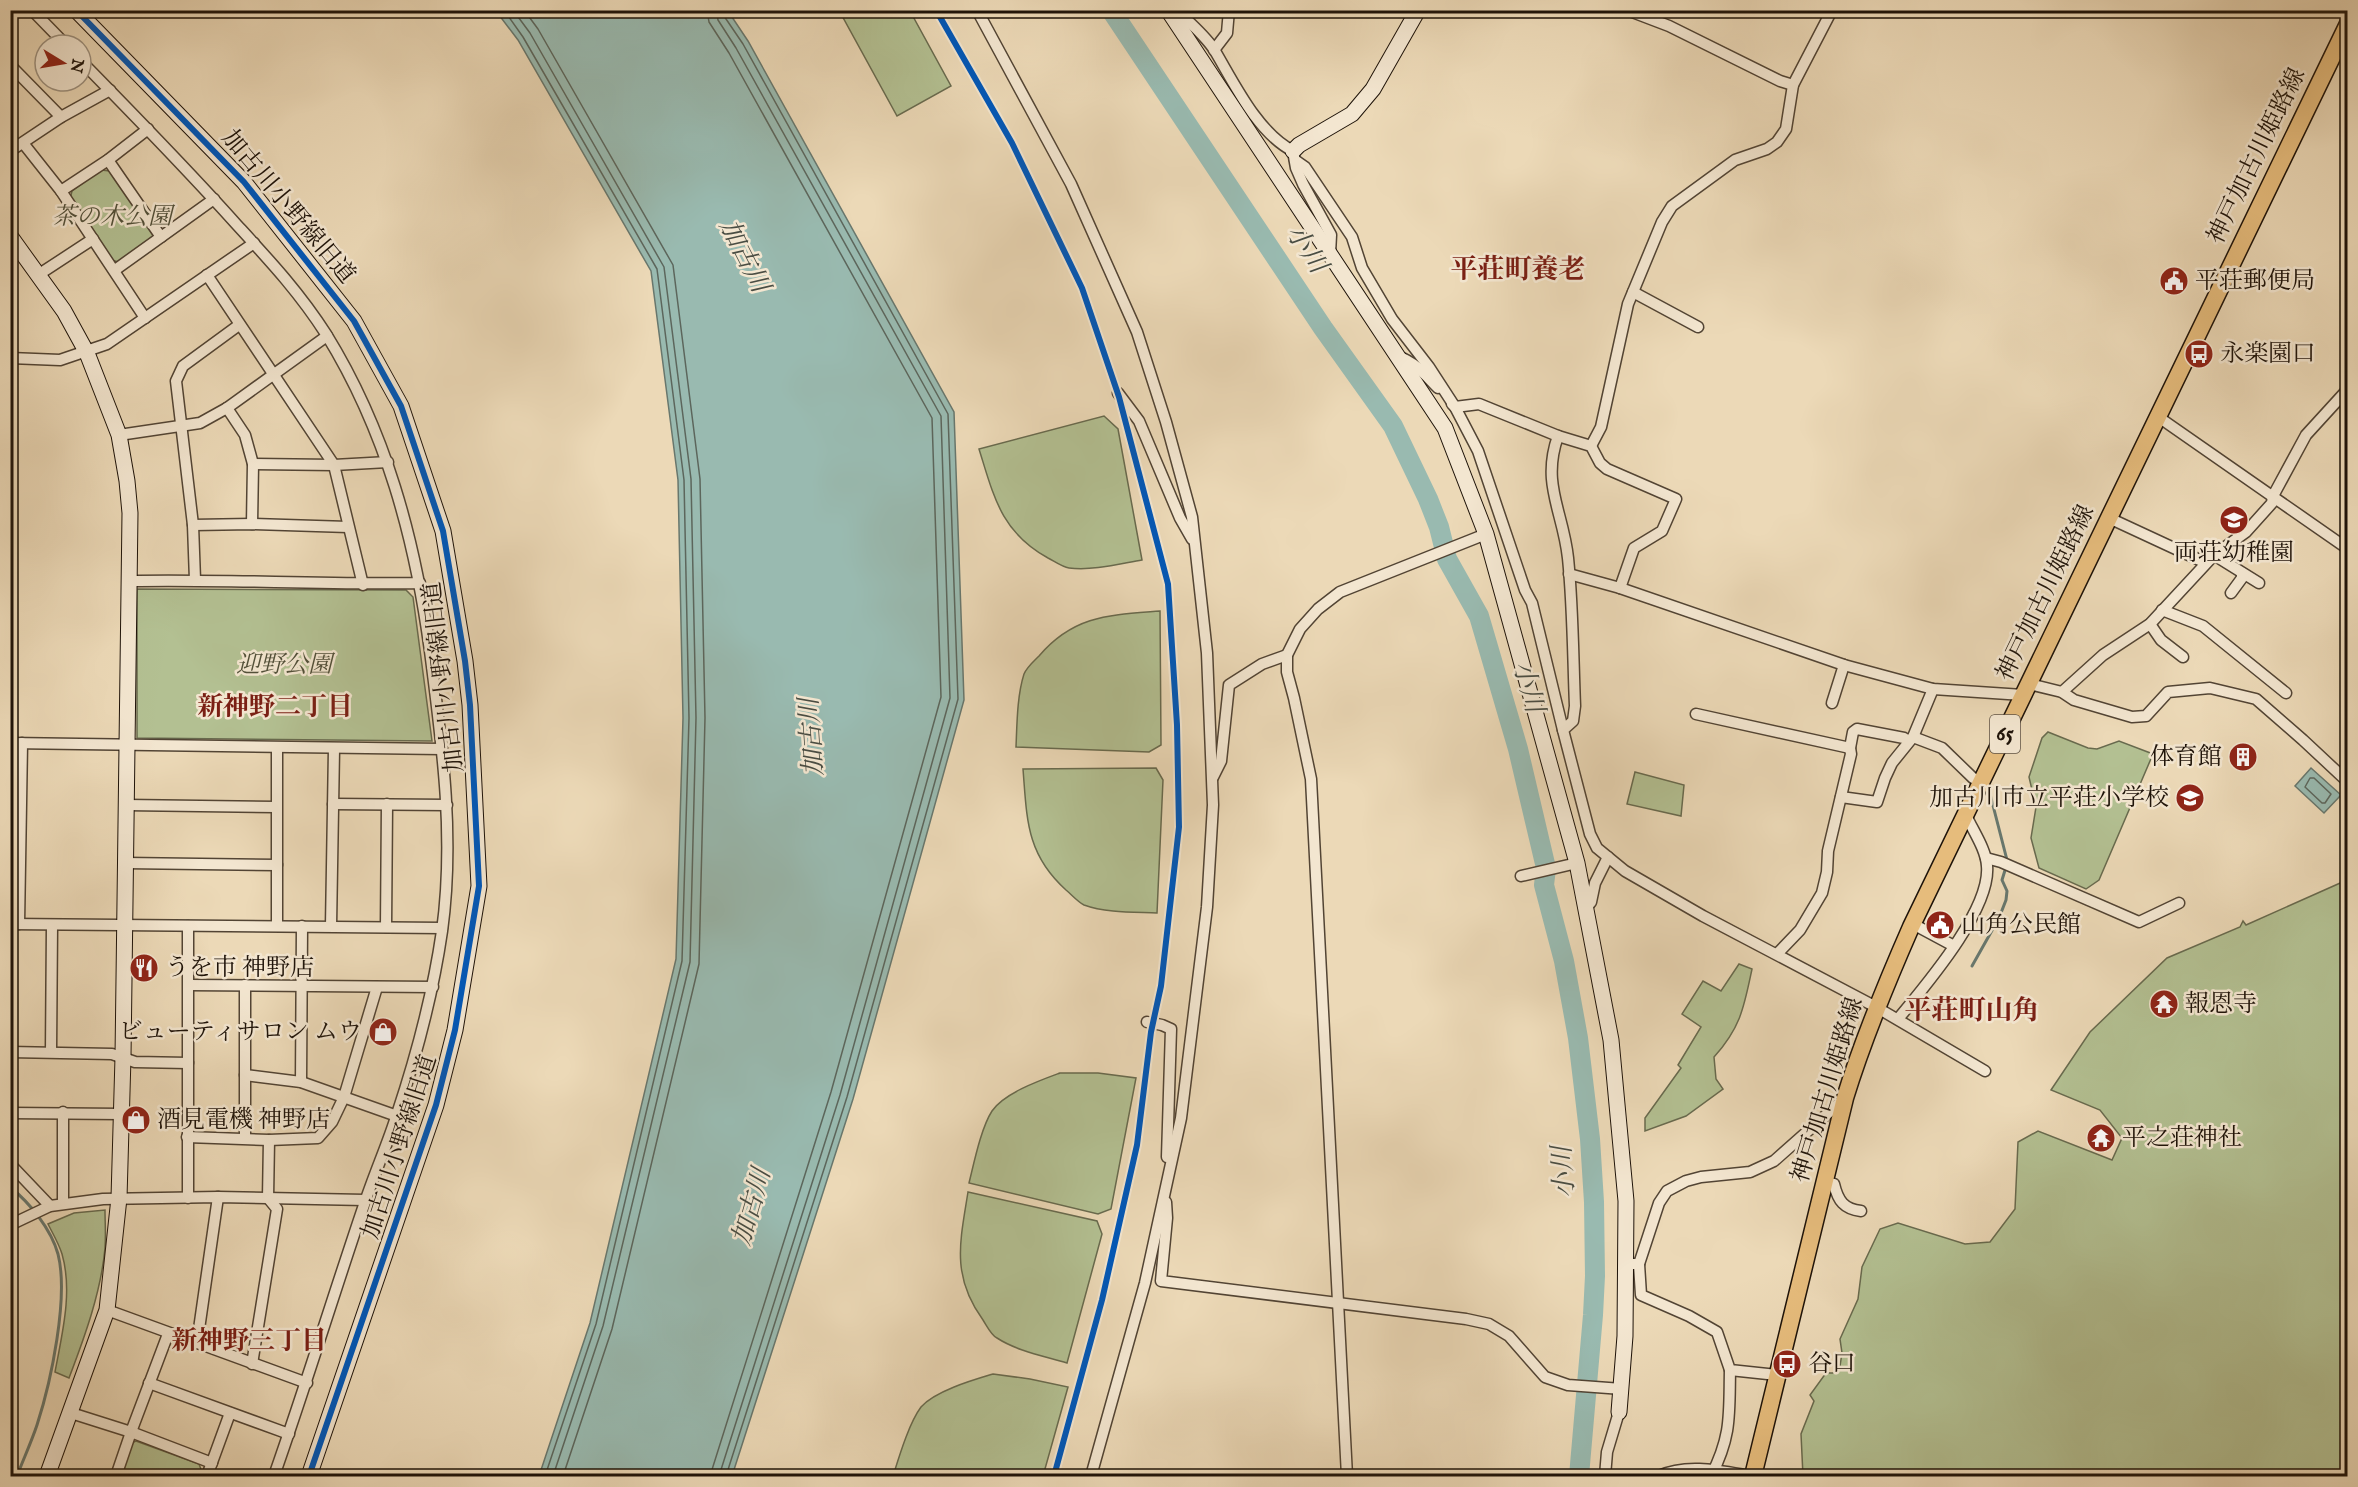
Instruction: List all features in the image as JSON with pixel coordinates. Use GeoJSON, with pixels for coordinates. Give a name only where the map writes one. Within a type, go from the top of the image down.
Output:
{"type":"FeatureCollection","features":[{"type":"Feature","properties":{"kind":"main road","name":"神戸加古川姫路線"},"geometry":{"type":"LineString","coordinates":[[1751,1476],[1845,1098],[1876,1007],[1913,924],[2348,24]]}},
{"type":"Feature","properties":{"kind":"street"},"geometry":{"type":"LineString","coordinates":[[32,10],[54,33]]}},
{"type":"Feature","properties":{"kind":"street","name":"加古川小野線旧道"},"geometry":{"type":"LineString","coordinates":[[76,10],[244,182],[354,321],[401,406],[443,531],[465,661],[470,705],[479,886],[455,1030],[435,1105],[309,1476]]}},
{"type":"Feature","properties":{"kind":"street"},"geometry":{"type":"LineString","coordinates":[[977,10],[1071,183],[1137,332],[1166,422],[1192,517],[1206,653],[1213,804],[1208,896],[1181,1118],[1145,1283],[1091,1476]]}},
{"type":"Feature","properties":{"kind":"street"},"geometry":{"type":"LineString","coordinates":[[1168,10],[1445,428],[1486,534],[1577,863],[1611,1041],[1633,1264],[1641,1295],[1680,1311],[1718,1332],[1730,1370],[1728,1433],[1713,1473]]}},
{"type":"Feature","properties":{"kind":"street"},"geometry":{"type":"LineString","coordinates":[[1178,10],[1214,50],[1222,67],[1271,137],[1305,167],[1352,237],[1362,268],[1392,319],[1429,366],[1455,407],[1478,451],[1525,590],[1532,603],[1590,834],[1597,848],[1625,871],[1703,916],[1898,1019],[1985,1071]]}},
{"type":"Feature","properties":{"kind":"street"},"geometry":{"type":"LineString","coordinates":[[1214,50],[1227,33],[1229,10]]}},
{"type":"Feature","properties":{"kind":"street"},"geometry":{"type":"LineString","coordinates":[[1330,257],[1331,235],[1303,184],[1294,155],[1299,145],[1352,114],[1373,89],[1418,10]]}},
{"type":"Feature","properties":{"kind":"street"},"geometry":{"type":"LineString","coordinates":[[1627,10],[1669,26],[1780,81],[1793,85]]}},
{"type":"Feature","properties":{"kind":"street"},"geometry":{"type":"LineString","coordinates":[[1591,446],[1601,427],[1622,328],[1662,222],[1672,206],[1735,160],[1767,149],[1777,142],[1786,129],[1793,85],[1832,10]]}},
{"type":"Feature","properties":{"kind":"street"},"geometry":{"type":"LineString","coordinates":[[10,65],[15,77],[61,117]]}},
{"type":"Feature","properties":{"kind":"street"},"geometry":{"type":"LineString","coordinates":[[93,72],[282,273],[327,336],[372,424],[388,462],[407,528],[420,583],[442,748],[447,805],[447,856],[442,928],[433,987],[397,1116],[365,1200],[307,1383],[274,1476]]}},
{"type":"Feature","properties":{"kind":"street"},"geometry":{"type":"LineString","coordinates":[[10,151],[61,117],[110,90]]}},
{"type":"Feature","properties":{"kind":"street"},"geometry":{"type":"LineString","coordinates":[[61,191],[108,160],[148,129]]}},
{"type":"Feature","properties":{"kind":"street"},"geometry":{"type":"LineString","coordinates":[[23,143],[61,191],[145,318]]}},
{"type":"Feature","properties":{"kind":"street"},"geometry":{"type":"LineString","coordinates":[[108,160],[161,237]]}},
{"type":"Feature","properties":{"kind":"street"},"geometry":{"type":"LineString","coordinates":[[115,270],[214,199]]}},
{"type":"Feature","properties":{"kind":"street"},"geometry":{"type":"LineString","coordinates":[[10,236],[64,311],[87,353],[119,435],[128,481],[130,513],[131,581],[120,1198],[106,1310],[47,1476]]}},
{"type":"Feature","properties":{"kind":"street"},"geometry":{"type":"LineString","coordinates":[[38,275],[93,239]]}},
{"type":"Feature","properties":{"kind":"street"},"geometry":{"type":"LineString","coordinates":[[10,358],[60,360],[87,353],[107,344],[254,243]]}},
{"type":"Feature","properties":{"kind":"street"},"geometry":{"type":"LineString","coordinates":[[207,275],[334,465],[363,585]]}},
{"type":"Feature","properties":{"kind":"street"},"geometry":{"type":"LineString","coordinates":[[1634,292],[1698,327]]}},
{"type":"Feature","properties":{"kind":"street"},"geometry":{"type":"LineString","coordinates":[[195,580],[193,525],[176,381],[183,366],[239,325]]}},
{"type":"Feature","properties":{"kind":"street"},"geometry":{"type":"LineString","coordinates":[[119,435],[200,423],[227,408],[327,336]]}},
{"type":"Feature","properties":{"kind":"street"},"geometry":{"type":"LineString","coordinates":[[1397,356],[1406,359],[1421,370],[1455,407]]}},
{"type":"Feature","properties":{"kind":"street"},"geometry":{"type":"LineString","coordinates":[[2062,692],[2103,655],[2150,624],[2210,559],[2246,532],[2272,503],[2273,496],[2306,435],[2348,389]]}},
{"type":"Feature","properties":{"kind":"street"},"geometry":{"type":"LineString","coordinates":[[1118,393],[1139,421],[1180,518],[1193,541]]}},
{"type":"Feature","properties":{"kind":"street"},"geometry":{"type":"LineString","coordinates":[[1455,407],[1479,404],[1558,436],[1591,446],[1606,469],[1676,499],[1662,531],[1634,548],[1620,588]]}},
{"type":"Feature","properties":{"kind":"street"},"geometry":{"type":"LineString","coordinates":[[227,408],[245,435],[253,464],[252,524]]}},
{"type":"Feature","properties":{"kind":"street"},"geometry":{"type":"LineString","coordinates":[[2157,416],[2348,549]]}},
{"type":"Feature","properties":{"kind":"street"},"geometry":{"type":"LineString","coordinates":[[1558,436],[1551,463],[1550,479],[1563,527],[1569,574],[1575,706],[1573,721],[1563,730]]}},
{"type":"Feature","properties":{"kind":"street"},"geometry":{"type":"LineString","coordinates":[[253,464],[334,465],[388,462]]}},
{"type":"Feature","properties":{"kind":"street"},"geometry":{"type":"LineString","coordinates":[[2109,518],[2210,559],[2259,583]]}},
{"type":"Feature","properties":{"kind":"street"},"geometry":{"type":"LineString","coordinates":[[193,525],[348,527]]}},
{"type":"Feature","properties":{"kind":"street"},"geometry":{"type":"LineString","coordinates":[[1347,1476],[1311,779],[1287,672],[1287,655],[1292,641],[1307,621],[1340,592],[1486,534]]}},
{"type":"Feature","properties":{"kind":"street"},"geometry":{"type":"LineString","coordinates":[[2231,593],[2242,578],[2242,573]]}},
{"type":"Feature","properties":{"kind":"street"},"geometry":{"type":"LineString","coordinates":[[1569,574],[1620,588],[1844,665],[1933,689],[2026,689],[2062,692],[2074,700],[2132,717],[2146,716],[2168,692],[2210,688],[2256,699],[2348,782]]}},
{"type":"Feature","properties":{"kind":"street"},"geometry":{"type":"LineString","coordinates":[[131,581],[195,580],[363,585],[420,583]]}},
{"type":"Feature","properties":{"kind":"street"},"geometry":{"type":"LineString","coordinates":[[2162,610],[2203,626],[2286,693]]}},
{"type":"Feature","properties":{"kind":"street"},"geometry":{"type":"LineString","coordinates":[[2150,624],[2161,640],[2182,657]]}},
{"type":"Feature","properties":{"kind":"street"},"geometry":{"type":"LineString","coordinates":[[1212,777],[1221,761],[1230,684],[1262,664],[1287,655]]}},
{"type":"Feature","properties":{"kind":"street"},"geometry":{"type":"LineString","coordinates":[[1832,703],[1844,665]]}},
{"type":"Feature","properties":{"kind":"street"},"geometry":{"type":"LineString","coordinates":[[1841,797],[1877,802],[1892,763],[1911,739],[1933,689]]}},
{"type":"Feature","properties":{"kind":"street"},"geometry":{"type":"LineString","coordinates":[[1696,714],[1850,748]]}},
{"type":"Feature","properties":{"kind":"street"},"geometry":{"type":"LineString","coordinates":[[1777,954],[1806,922],[1822,893],[1851,754],[1853,732],[1857,729],[1911,739],[1942,748],[1973,778],[1982,782]]}},
{"type":"Feature","properties":{"kind":"street"},"geometry":{"type":"LineString","coordinates":[[442,748],[334,749],[16,743],[15,924],[442,928]]}},
{"type":"Feature","properties":{"kind":"street"},"geometry":{"type":"LineString","coordinates":[[277,748],[277,926]]}},
{"type":"Feature","properties":{"kind":"street"},"geometry":{"type":"LineString","coordinates":[[331,926],[334,749]]}},
{"type":"Feature","properties":{"kind":"street"},"geometry":{"type":"LineString","coordinates":[[333,804],[447,805]]}},
{"type":"Feature","properties":{"kind":"street"},"geometry":{"type":"LineString","coordinates":[[386,927],[387,804]]}},
{"type":"Feature","properties":{"kind":"street"},"geometry":{"type":"LineString","coordinates":[[126,805],[276,807]]}},
{"type":"Feature","properties":{"kind":"street"},"geometry":{"type":"LineString","coordinates":[[1898,1019],[1945,960],[1979,905],[1988,869],[1986,858],[1966,815]]}},
{"type":"Feature","properties":{"kind":"street"},"geometry":{"type":"LineString","coordinates":[[1586,908],[1591,902],[1595,883],[1608,857]]}},
{"type":"Feature","properties":{"kind":"street"},"geometry":{"type":"LineString","coordinates":[[1986,858],[2006,863],[2139,922],[2179,903]]}},
{"type":"Feature","properties":{"kind":"street"},"geometry":{"type":"LineString","coordinates":[[1521,876],[1577,863]]}},
{"type":"Feature","properties":{"kind":"street"},"geometry":{"type":"LineString","coordinates":[[125,864],[277,866]]}},
{"type":"Feature","properties":{"kind":"street"},"geometry":{"type":"LineString","coordinates":[[1913,924],[1954,946]]}},
{"type":"Feature","properties":{"kind":"street"},"geometry":{"type":"LineString","coordinates":[[51,1052],[52,925]]}},
{"type":"Feature","properties":{"kind":"street"},"geometry":{"type":"LineString","coordinates":[[188,926],[188,1198]]}},
{"type":"Feature","properties":{"kind":"street"},"geometry":{"type":"LineString","coordinates":[[301,1082],[302,926]]}},
{"type":"Feature","properties":{"kind":"street"},"geometry":{"type":"LineString","coordinates":[[189,985],[433,987]]}},
{"type":"Feature","properties":{"kind":"street"},"geometry":{"type":"LineString","coordinates":[[245,985],[245,1138]]}},
{"type":"Feature","properties":{"kind":"street"},"geometry":{"type":"LineString","coordinates":[[187,1137],[269,1140],[318,1138],[332,1122],[344,1097],[377,987]]}},
{"type":"Feature","properties":{"kind":"street"},"geometry":{"type":"LineString","coordinates":[[1147,1022],[1171,1029],[1165,1188],[1167,1218],[1161,1281],[1339,1305],[1466,1319],[1489,1324],[1509,1336],[1545,1377],[1568,1385],[1622,1389]]}},
{"type":"Feature","properties":{"kind":"street"},"geometry":{"type":"LineString","coordinates":[[10,1052],[112,1054],[135,1062],[188,1063]]}},
{"type":"Feature","properties":{"kind":"street"},"geometry":{"type":"LineString","coordinates":[[245,1075],[301,1082],[397,1116]]}},
{"type":"Feature","properties":{"kind":"street"},"geometry":{"type":"LineString","coordinates":[[1605,1476],[1607,1452],[1619,1412],[1633,1264],[1659,1203],[1667,1191],[1686,1181],[1701,1177],[1750,1172],[1774,1161],[1845,1098]]}},
{"type":"Feature","properties":{"kind":"street"},"geometry":{"type":"LineString","coordinates":[[63,1112],[63,1203]]}},
{"type":"Feature","properties":{"kind":"street"},"geometry":{"type":"LineString","coordinates":[[10,1113],[122,1114]]}},
{"type":"Feature","properties":{"kind":"street"},"geometry":{"type":"LineString","coordinates":[[252,1364],[277,1209],[268,1198],[269,1140]]}},
{"type":"Feature","properties":{"kind":"street"},"geometry":{"type":"LineString","coordinates":[[10,1164],[50,1206]]}},
{"type":"Feature","properties":{"kind":"street"},"geometry":{"type":"LineString","coordinates":[[1824,1182],[1834,1184],[1837,1197],[1846,1207],[1861,1211]]}},
{"type":"Feature","properties":{"kind":"street"},"geometry":{"type":"LineString","coordinates":[[197,1343],[218,1197]]}},
{"type":"Feature","properties":{"kind":"street"},"geometry":{"type":"LineString","coordinates":[[14,1223],[50,1206],[120,1198],[365,1200]]}},
{"type":"Feature","properties":{"kind":"street"},"geometry":{"type":"LineString","coordinates":[[106,1310],[307,1383]]}},
{"type":"Feature","properties":{"kind":"street"},"geometry":{"type":"LineString","coordinates":[[119,1476],[131,1432],[168,1334]]}},
{"type":"Feature","properties":{"kind":"street"},"geometry":{"type":"LineString","coordinates":[[1730,1370],[1777,1375]]}},
{"type":"Feature","properties":{"kind":"street"},"geometry":{"type":"LineString","coordinates":[[149,1383],[289,1434]]}},
{"type":"Feature","properties":{"kind":"street"},"geometry":{"type":"LineString","coordinates":[[71,1413],[131,1432],[212,1463]]}},
{"type":"Feature","properties":{"kind":"street"},"geometry":{"type":"LineString","coordinates":[[207,1476],[230,1413]]}},
{"type":"Feature","properties":{"kind":"street"},"geometry":{"type":"LineString","coordinates":[[1659,1476],[1681,1470],[1751,1476]]}},
{"type":"Feature","properties":{"kind":"green space"},"geometry":{"type":"Polygon","coordinates":[[[910,11],[951,86],[897,116],[840,12],[910,11]]]}},
{"type":"Feature","properties":{"kind":"green space","name":"茶の木公園"},"geometry":{"type":"Polygon","coordinates":[[[101,170],[110,171],[153,234],[152,241],[121,263],[112,260],[70,199],[72,191],[101,170]]]}},
{"type":"Feature","properties":{"kind":"green space"},"geometry":{"type":"Polygon","coordinates":[[[1104,416],[1118,429],[1142,560],[1096,568],[1066,567],[1032,548],[1009,525],[995,498],[979,449],[1104,416]]]}},
{"type":"Feature","properties":{"kind":"green space","name":"迎野公園"},"geometry":{"type":"Polygon","coordinates":[[[137,589],[406,590],[413,597],[432,741],[137,738],[137,589]]]}},
{"type":"Feature","properties":{"kind":"green space"},"geometry":{"type":"Polygon","coordinates":[[[1160,611],[1161,745],[1149,752],[1016,747],[1019,701],[1024,674],[1052,642],[1079,625],[1094,620],[1109,616],[1160,611]]]}},
{"type":"Feature","properties":{"kind":"green space"},"geometry":{"type":"Polygon","coordinates":[[[2048,732],[2088,748],[2097,749],[2119,741],[2153,754],[2099,880],[2086,889],[2039,868],[2031,838],[2036,807],[2029,777],[2042,738],[2048,732]]]}},
{"type":"Feature","properties":{"kind":"green space"},"geometry":{"type":"Polygon","coordinates":[[[1156,768],[1163,780],[1157,913],[1111,911],[1084,905],[1053,877],[1036,849],[1028,820],[1023,769],[1156,768]]]}},
{"type":"Feature","properties":{"kind":"green space"},"geometry":{"type":"Polygon","coordinates":[[[1635,772],[1684,785],[1681,816],[1627,804],[1635,772]]]}},
{"type":"Feature","properties":{"kind":"green space"},"geometry":{"type":"Polygon","coordinates":[[[2347,880],[2347,1476],[1803,1476],[1801,1434],[1814,1401],[1810,1395],[1826,1373],[1835,1373],[1840,1366],[1842,1353],[1840,1339],[1858,1299],[1862,1267],[1880,1229],[1898,1223],[1965,1244],[1990,1242],[2015,1209],[2018,1142],[2038,1131],[2112,1160],[2122,1138],[2100,1110],[2051,1090],[2090,1032],[2167,958],[2240,927],[2243,921],[2246,925],[2347,880]]]}},
{"type":"Feature","properties":{"kind":"green space"},"geometry":{"type":"Polygon","coordinates":[[[1739,964],[1752,969],[1736,1026],[1714,1057],[1716,1079],[1723,1089],[1686,1116],[1645,1131],[1645,1118],[1681,1068],[1678,1065],[1701,1027],[1682,1014],[1703,981],[1721,991],[1739,964]]]}},
{"type":"Feature","properties":{"kind":"green space"},"geometry":{"type":"Polygon","coordinates":[[[1060,1073],[1098,1073],[1136,1078],[1111,1209],[1098,1214],[969,1183],[981,1136],[992,1111],[1005,1098],[1033,1083],[1060,1073]]]}},
{"type":"Feature","properties":{"kind":"green space"},"geometry":{"type":"Polygon","coordinates":[[[968,1192],[1097,1221],[1102,1234],[1067,1363],[1022,1350],[997,1338],[989,1330],[973,1304],[966,1288],[960,1258],[968,1192]]]}},
{"type":"Feature","properties":{"kind":"green space"},"geometry":{"type":"Polygon","coordinates":[[[105,1210],[105,1248],[100,1281],[69,1378],[55,1372],[63,1328],[67,1283],[62,1254],[48,1224],[74,1213],[105,1210]]]}},
{"type":"Feature","properties":{"kind":"green space"},"geometry":{"type":"Polygon","coordinates":[[[993,1374],[1068,1387],[1043,1476],[893,1476],[908,1431],[921,1407],[945,1391],[993,1374]]]}},
{"type":"Feature","properties":{"kind":"green space"},"geometry":{"type":"Polygon","coordinates":[[[136,1441],[199,1464],[201,1476],[122,1475],[120,1470],[129,1444],[136,1441]]]}},
{"type":"Feature","properties":{"kind":"water","name":"加古川"},"geometry":{"type":"Polygon","coordinates":[[[496,11],[728,11],[748,41],[954,412],[964,700],[853,1099],[732,1476],[539,1476],[590,1323],[676,959],[683,718],[678,480],[651,271],[518,40],[496,11]]]}},
{"type":"Feature","properties":{"kind":"water"},"geometry":{"type":"Polygon","coordinates":[[[2311,768],[2341,795],[2324,813],[2295,786],[2311,768]]]}},
{"type":"Feature","properties":{"kind":"waterway","name":"小川"},"geometry":{"type":"LineString","coordinates":[[1111,10],[1323,328],[1393,426],[1428,499],[1439,527],[1447,559],[1479,616],[1518,749],[1546,868],[1544,885],[1564,961],[1578,1038],[1590,1139],[1595,1276],[1579,1476]]}},
{"type":"Feature","properties":{"kind":"waterway"},"geometry":{"type":"LineString","coordinates":[[1988,786],[2007,860]]}},
{"type":"Feature","properties":{"kind":"waterway"},"geometry":{"type":"LineString","coordinates":[[1972,966],[1999,918],[2006,900],[2007,891],[2002,880],[2006,867]]}},
{"type":"Feature","properties":{"kind":"waterway"},"geometry":{"type":"LineString","coordinates":[[10,1187],[25,1201],[45,1226],[55,1245],[61,1272],[60,1316],[53,1363],[37,1425],[17,1476]]}},
{"type":"Feature","properties":{"kind":"cycle path"},"geometry":{"type":"LineString","coordinates":[[76,10],[244,182],[354,321],[401,406],[443,531],[465,661],[470,705],[479,886],[455,1030],[436,1105],[309,1476]]}},
{"type":"Feature","properties":{"kind":"cycle path"},"geometry":{"type":"LineString","coordinates":[[936,10],[1012,143],[1082,288],[1119,397],[1168,584],[1177,725],[1179,827],[1161,986],[1151,1032],[1137,1145],[1102,1300],[1054,1476]]}},
{"type":"Feature","properties":{"kind":"place","name":"平荘郵便局"},"geometry":{"type":"Point","coordinates":[2174,281]}},
{"type":"Feature","properties":{"kind":"place","name":"永楽園口"},"geometry":{"type":"Point","coordinates":[2199,354]}},
{"type":"Feature","properties":{"kind":"place","name":"両荘幼稚園"},"geometry":{"type":"Point","coordinates":[2234,520]}},
{"type":"Feature","properties":{"kind":"place","name":"体育館"},"geometry":{"type":"Point","coordinates":[2243,757]}},
{"type":"Feature","properties":{"kind":"place","name":"加古川市立平荘小学校"},"geometry":{"type":"Point","coordinates":[2190,798]}},
{"type":"Feature","properties":{"kind":"place","name":"山角公民館"},"geometry":{"type":"Point","coordinates":[1940,925]}},
{"type":"Feature","properties":{"kind":"place","name":"うを市 神野店"},"geometry":{"type":"Point","coordinates":[144,968]}},
{"type":"Feature","properties":{"kind":"place","name":"報恩寺"},"geometry":{"type":"Point","coordinates":[2164,1004]}},
{"type":"Feature","properties":{"kind":"place","name":"ビューティサロン ムウ"},"geometry":{"type":"Point","coordinates":[383,1032]}},
{"type":"Feature","properties":{"kind":"place","name":"酒見電機 神野店"},"geometry":{"type":"Point","coordinates":[136,1120]}},
{"type":"Feature","properties":{"kind":"place","name":"平之荘神社"},"geometry":{"type":"Point","coordinates":[2101,1138]}},
{"type":"Feature","properties":{"kind":"place","name":"谷口"},"geometry":{"type":"Point","coordinates":[1787,1364]}},
{"type":"Feature","properties":{"kind":"district","name":"平荘町養老"},"geometry":{"type":"Point","coordinates":[1518,271]}},
{"type":"Feature","properties":{"kind":"district","name":"新神野二丁目"},"geometry":{"type":"Point","coordinates":[275,707]}},
{"type":"Feature","properties":{"kind":"district","name":"平荘町山角"},"geometry":{"type":"Point","coordinates":[1972,1012]}},
{"type":"Feature","properties":{"kind":"district","name":"新神野三丁目"},"geometry":{"type":"Point","coordinates":[249,1341]}}]}
